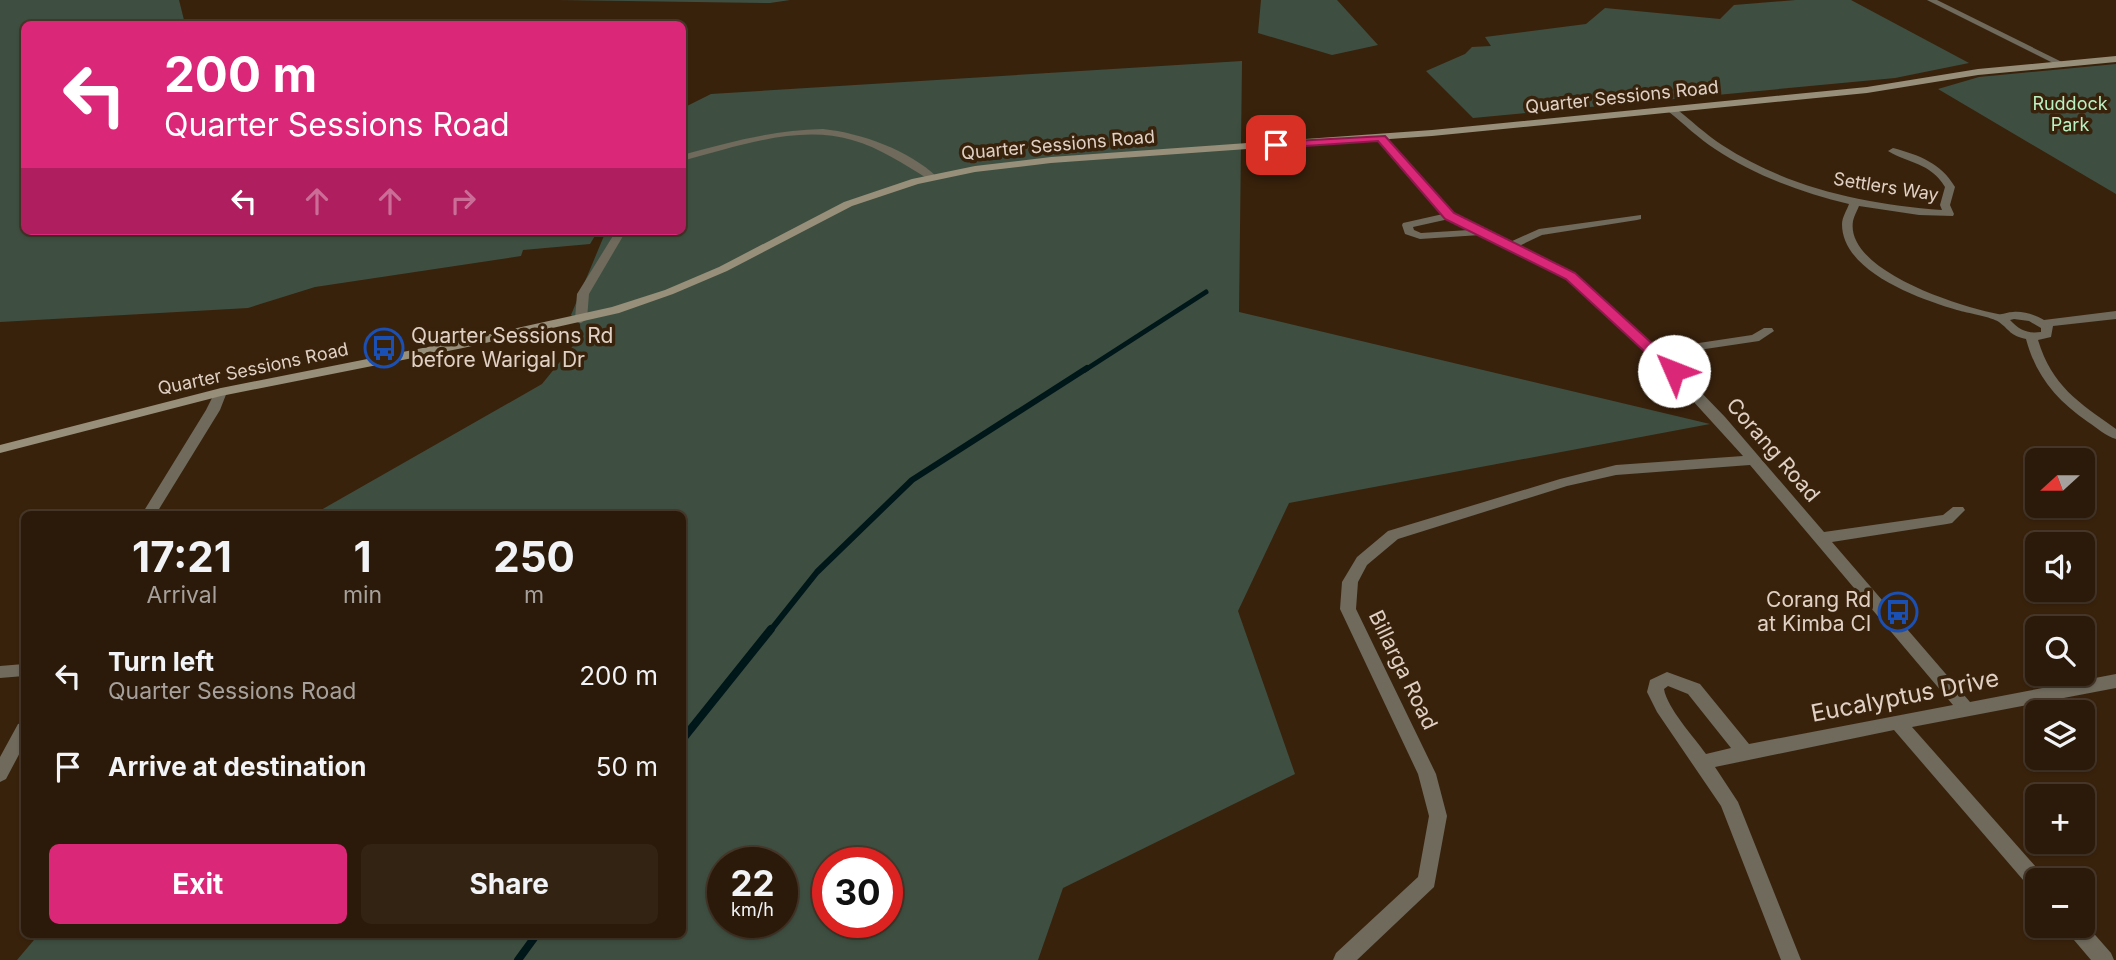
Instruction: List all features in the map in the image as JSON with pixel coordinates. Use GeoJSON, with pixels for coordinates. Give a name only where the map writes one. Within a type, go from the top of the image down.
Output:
{"type":"FeatureCollection","features":[{"type":"Feature","properties":{"kind":"main road","name":"Quarter Sessions Road"},"geometry":{"type":"LineString","coordinates":[[0,449],[221,391],[581,319],[669,292],[723,269],[824,214],[887,190],[932,177],[1027,162],[1381,138],[1672,110],[1891,87],[1978,72],[2116,59]]}},
{"type":"Feature","properties":{"kind":"street"},"geometry":{"type":"LineString","coordinates":[[1931,0],[2062,64]]}},
{"type":"Feature","properties":{"kind":"street","name":"Settlers Way"},"geometry":{"type":"LineString","coordinates":[[1672,110],[1717,146],[1744,163],[1778,179],[1855,203],[1950,214],[1945,205],[1950,196],[1947,181],[1913,155]]}},
{"type":"Feature","properties":{"kind":"street"},"geometry":{"type":"LineString","coordinates":[[686,158],[804,133],[839,134],[899,156],[932,177]]}},
{"type":"Feature","properties":{"kind":"street","name":"Corang Road"},"geometry":{"type":"LineString","coordinates":[[1381,138],[1450,216],[1570,276],[1656,354],[1720,419],[1752,460],[1966,709]]}},
{"type":"Feature","properties":{"kind":"street"},"geometry":{"type":"LineString","coordinates":[[1893,150],[1913,155],[1929,150]]}},
{"type":"Feature","properties":{"kind":"street"},"geometry":{"type":"LineString","coordinates":[[1855,203],[1847,224],[1853,242],[1865,259],[1886,276],[1936,301],[2003,319],[2019,315],[2043,324],[2116,315]]}},
{"type":"Feature","properties":{"kind":"street","name":"Corang Road"},"geometry":{"type":"LineString","coordinates":[[1450,216],[1407,225],[1409,232],[1420,236],[1482,232]]}},
{"type":"Feature","properties":{"kind":"street"},"geometry":{"type":"LineString","coordinates":[[1512,245],[1539,232],[1637,217]]}},
{"type":"Feature","properties":{"kind":"street"},"geometry":{"type":"LineString","coordinates":[[581,319],[583,294],[619,235]]}},
{"type":"Feature","properties":{"kind":"street"},"geometry":{"type":"LineString","coordinates":[[2003,319],[2014,331],[2031,336],[2047,334],[2043,324]]}},
{"type":"Feature","properties":{"kind":"street"},"geometry":{"type":"LineString","coordinates":[[1656,354],[1755,338],[1768,331]]}},
{"type":"Feature","properties":{"kind":"street"},"geometry":{"type":"LineString","coordinates":[[2031,336],[2038,365],[2050,384],[2116,435]]}},
{"type":"Feature","properties":{"kind":"street"},"geometry":{"type":"LineString","coordinates":[[151,511],[213,410],[221,391]]}},
{"type":"Feature","properties":{"kind":"street","name":"Billarga Road"},"geometry":{"type":"LineString","coordinates":[[1343,960],[1427,881],[1438,816],[1427,774],[1348,608],[1350,582],[1362,561],[1393,535],[1565,482],[1616,470],[1752,460]]}},
{"type":"Feature","properties":{"kind":"street"},"geometry":{"type":"LineString","coordinates":[[1821,538],[1947,519],[1958,510]]}},
{"type":"Feature","properties":{"kind":"street"},"geometry":{"type":"LineString","coordinates":[[0,672],[21,670]]}},
{"type":"Feature","properties":{"kind":"street"},"geometry":{"type":"LineString","coordinates":[[1745,752],[1694,689],[1667,679],[1656,685],[1655,692],[1729,802],[1791,960]]}},
{"type":"Feature","properties":{"kind":"street","name":"Eucalyptus Drive"},"geometry":{"type":"LineString","coordinates":[[1704,762],[2116,681]]}},
{"type":"Feature","properties":{"kind":"street"},"geometry":{"type":"LineString","coordinates":[[1898,723],[2025,868]]}},
{"type":"Feature","properties":{"kind":"street"},"geometry":{"type":"LineString","coordinates":[[0,774],[21,735]]}},
{"type":"Feature","properties":{"kind":"street"},"geometry":{"type":"LineString","coordinates":[[2085,938],[2104,960]]}},
{"type":"Feature","properties":{"kind":"green space"},"geometry":{"type":"Polygon","coordinates":[[[0,0],[179,0],[184,21],[21,21],[21,235],[596,235],[590,244],[523,250],[521,256],[315,287],[248,308],[0,322],[0,0]]]}},
{"type":"Feature","properties":{"kind":"green space"},"geometry":{"type":"Polygon","coordinates":[[[559,0],[790,0],[770,3],[559,0]]]}},
{"type":"Feature","properties":{"kind":"green space"},"geometry":{"type":"Polygon","coordinates":[[[1261,0],[1337,0],[1378,45],[1332,55],[1258,33],[1261,0]]]}},
{"type":"Feature","properties":{"kind":"green space"},"geometry":{"type":"Polygon","coordinates":[[[1796,0],[1851,0],[1969,63],[1895,78],[1473,118],[1426,71],[1465,54],[1472,47],[1491,46],[1485,37],[1586,24],[1605,8],[1720,19],[1734,5],[1796,0]]]}},
{"type":"Feature","properties":{"kind":"green space"},"geometry":{"type":"Polygon","coordinates":[[[1242,61],[1239,312],[1710,424],[1289,503],[1238,611],[1295,774],[1063,888],[1038,960],[17,960],[36,938],[686,938],[686,511],[319,511],[542,384],[581,336],[580,324],[571,315],[604,235],[686,235],[686,106],[711,94],[1242,61]]]}},
{"type":"Feature","properties":{"kind":"green space","name":"Ruddock Park"},"geometry":{"type":"Polygon","coordinates":[[[2116,64],[2116,194],[1938,89],[1979,77],[2116,64]]]}},
{"type":"Feature","properties":{"kind":"waterway"},"geometry":{"type":"LineString","coordinates":[[1085,370],[1206,292]]}},
{"type":"Feature","properties":{"kind":"waterway"},"geometry":{"type":"LineString","coordinates":[[770,631],[817,572],[912,480],[1087,368]]}},
{"type":"Feature","properties":{"kind":"waterway"},"geometry":{"type":"LineString","coordinates":[[686,735],[771,629]]}},
{"type":"Feature","properties":{"kind":"waterway"},"geometry":{"type":"LineString","coordinates":[[518,960],[534,938]]}},
{"type":"Feature","properties":{"kind":"place","name":"Quarter Sessions Rd before Warigal Dr"},"geometry":{"type":"Point","coordinates":[384,348]}},
{"type":"Feature","properties":{"kind":"place","name":"Corang Rd at Kimba Cl"},"geometry":{"type":"Point","coordinates":[1898,612]}},
{"type":"Feature","properties":{"kind":"route"},"geometry":{"type":"LineString","coordinates":[[1276,145],[1381,138],[1450,216],[1554,265],[1570,276],[1674,371]]}}]}
